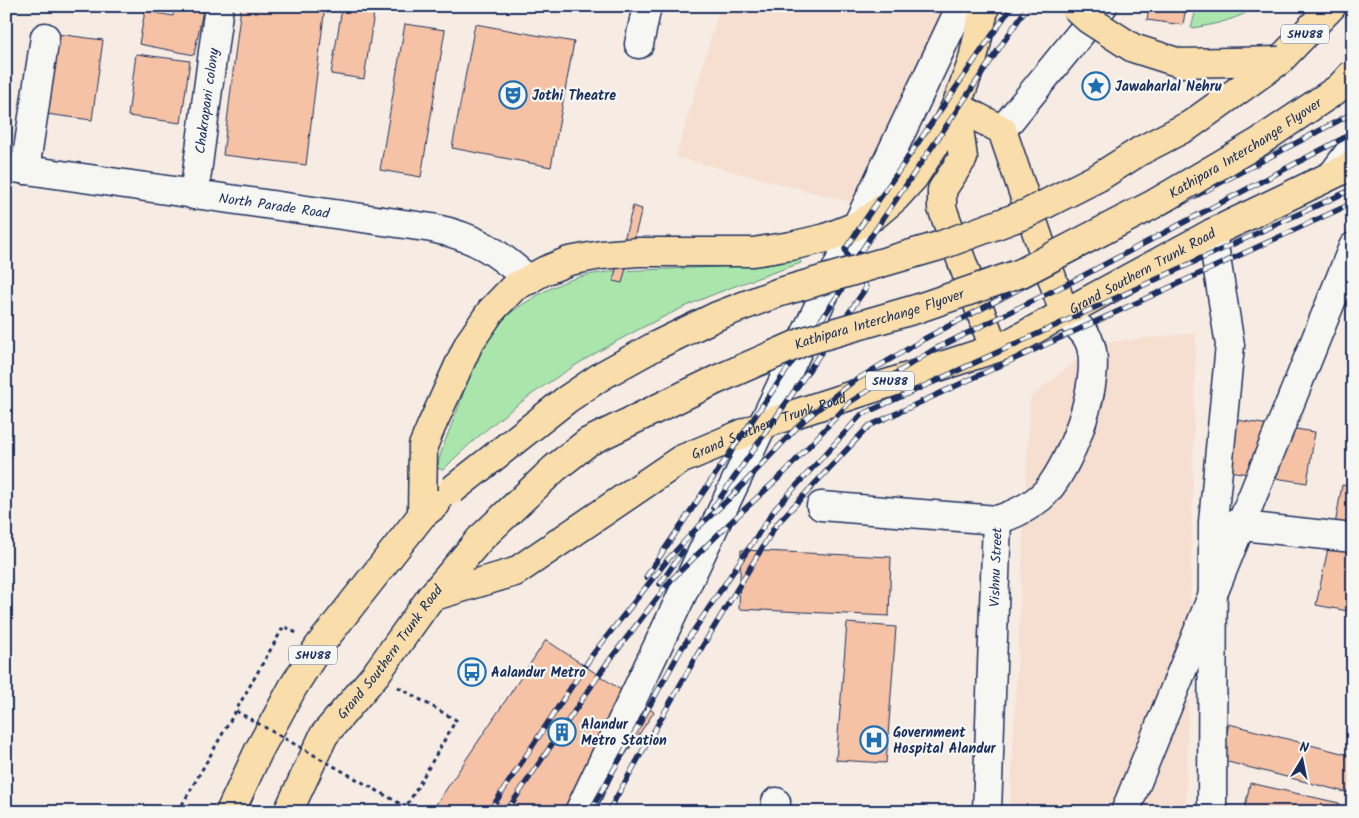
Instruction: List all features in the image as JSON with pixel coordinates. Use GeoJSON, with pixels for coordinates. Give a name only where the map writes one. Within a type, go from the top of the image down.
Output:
{"type":"FeatureCollection","features":[{"type":"Feature","properties":{"kind":"main road"},"geometry":{"type":"LineString","coordinates":[[422,515],[424,446],[430,427],[469,343],[490,311],[513,288],[544,271],[569,261],[601,255],[638,252],[753,252],[826,238],[856,226],[875,215],[895,198],[914,177],[939,138],[956,106],[972,63],[985,6]]}},
{"type":"Feature","properties":{"kind":"main road"},"geometry":{"type":"LineString","coordinates":[[1074,6],[1088,19],[1133,48],[1180,63],[1279,61]]}},
{"type":"Feature","properties":{"kind":"main road","name":"SHU88"},"geometry":{"type":"LineString","coordinates":[[230,812],[272,726],[293,687],[319,646],[422,515],[566,400],[603,375],[657,345],[717,316],[777,293],[939,246],[1026,214],[1099,177],[1140,151],[1190,125],[1279,61],[1332,6]]}},
{"type":"Feature","properties":{"kind":"main road","name":"Kathipara Interchange Flyover"},"geometry":{"type":"LineString","coordinates":[[431,597],[480,539],[555,468],[588,442],[716,380],[806,340],[916,309],[1021,273],[1152,206],[1259,142],[1339,88],[1353,73]]}},
{"type":"Feature","properties":{"kind":"main road"},"geometry":{"type":"LineString","coordinates":[[956,106],[1002,130],[1064,313]]}},
{"type":"Feature","properties":{"kind":"main road"},"geometry":{"type":"LineString","coordinates":[[956,106],[963,158],[942,190],[942,208],[994,348]]}},
{"type":"Feature","properties":{"kind":"main road","name":"Grand Southern Trunk Road"},"geometry":{"type":"LineString","coordinates":[[288,812],[324,735],[376,674],[431,597],[515,572],[680,460],[773,420],[1006,344],[1212,234],[1343,170]]}},
{"type":"Feature","properties":{"kind":"street","name":"Chakrapani colony"},"geometry":{"type":"LineString","coordinates":[[194,194],[219,6]]}},
{"type":"Feature","properties":{"kind":"street"},"geometry":{"type":"LineString","coordinates":[[639,44],[647,6]]}},
{"type":"Feature","properties":{"kind":"street"},"geometry":{"type":"LineString","coordinates":[[579,812],[961,6]]}},
{"type":"Feature","properties":{"kind":"street"},"geometry":{"type":"LineString","coordinates":[[1002,130],[1103,6]]}},
{"type":"Feature","properties":{"kind":"street"},"geometry":{"type":"LineString","coordinates":[[16,168],[45,38]]}},
{"type":"Feature","properties":{"kind":"street"},"geometry":{"type":"LineString","coordinates":[[1343,170],[1353,147]]}},
{"type":"Feature","properties":{"kind":"street","name":"North Parade Road"},"geometry":{"type":"LineString","coordinates":[[16,168],[421,225],[468,238],[484,246],[502,256],[529,280]]}},
{"type":"Feature","properties":{"kind":"street"},"geometry":{"type":"LineString","coordinates":[[1212,234],[1230,345],[1213,522],[1212,812]]}},
{"type":"Feature","properties":{"kind":"street"},"geometry":{"type":"LineString","coordinates":[[1125,812],[1353,247]]}},
{"type":"Feature","properties":{"kind":"street","name":"Vishnu Street"},"geometry":{"type":"LineString","coordinates":[[987,812],[997,520],[1014,515],[1042,496],[1056,478],[1069,452],[1090,398],[1093,357],[1089,341],[1064,313]]}},
{"type":"Feature","properties":{"kind":"street"},"geometry":{"type":"LineString","coordinates":[[821,506],[997,520]]}},
{"type":"Feature","properties":{"kind":"street"},"geometry":{"type":"LineString","coordinates":[[1213,522],[1353,538]]}},
{"type":"Feature","properties":{"kind":"path"},"geometry":{"type":"LineString","coordinates":[[178,812],[284,626]]}},
{"type":"Feature","properties":{"kind":"path"},"geometry":{"type":"LineString","coordinates":[[236,710],[406,807],[456,720],[376,674]]}},
{"type":"Feature","properties":{"kind":"shaded area"},"geometry":{"type":"Polygon","coordinates":[[[720,6],[956,6],[854,203],[676,157],[720,6]]]}},
{"type":"Feature","properties":{"kind":"shaded area"},"geometry":{"type":"Polygon","coordinates":[[[1196,333],[1186,812],[1010,812],[1030,398],[1097,343],[1196,333]]]}},
{"type":"Feature","properties":{"kind":"green space"},"geometry":{"type":"Polygon","coordinates":[[[1197,6],[1259,6],[1226,21],[1191,28],[1197,6]]]}},
{"type":"Feature","properties":{"kind":"green space"},"geometry":{"type":"Polygon","coordinates":[[[799,258],[801,263],[731,287],[691,304],[624,337],[591,356],[528,397],[498,420],[443,470],[437,468],[443,446],[473,368],[488,336],[500,321],[538,295],[567,281],[615,271],[767,265],[799,258]]]}},
{"type":"Feature","properties":{"kind":"building"},"geometry":{"type":"Polygon","coordinates":[[[175,6],[203,10],[194,55],[139,44],[145,11],[173,16],[175,6]]]}},
{"type":"Feature","properties":{"kind":"building"},"geometry":{"type":"Polygon","coordinates":[[[241,6],[325,6],[306,165],[223,155],[241,6]]]}},
{"type":"Feature","properties":{"kind":"building"},"geometry":{"type":"Polygon","coordinates":[[[1149,6],[1186,6],[1183,25],[1147,20],[1149,6]]]}},
{"type":"Feature","properties":{"kind":"building"},"geometry":{"type":"Polygon","coordinates":[[[342,8],[374,13],[364,79],[331,74],[342,8]]]}},
{"type":"Feature","properties":{"kind":"building"},"geometry":{"type":"Polygon","coordinates":[[[405,24],[445,30],[421,177],[380,170],[405,24]]]}},
{"type":"Feature","properties":{"kind":"building","name":"Jothi Theatre"},"geometry":{"type":"Polygon","coordinates":[[[475,24],[574,42],[551,167],[452,148],[475,24]]]}},
{"type":"Feature","properties":{"kind":"building"},"geometry":{"type":"Polygon","coordinates":[[[57,34],[103,40],[92,120],[46,114],[57,34]]]}},
{"type":"Feature","properties":{"kind":"building"},"geometry":{"type":"Polygon","coordinates":[[[136,54],[190,61],[181,123],[128,116],[136,54]]]}},
{"type":"Feature","properties":{"kind":"building"},"geometry":{"type":"Polygon","coordinates":[[[633,206],[642,209],[622,283],[613,281],[633,206]]]}},
{"type":"Feature","properties":{"kind":"building"},"geometry":{"type":"Polygon","coordinates":[[[1237,420],[1315,432],[1307,483],[1229,471],[1237,420]]]}},
{"type":"Feature","properties":{"kind":"building"},"geometry":{"type":"Polygon","coordinates":[[[1342,485],[1353,487],[1353,529],[1335,525],[1342,485]]]}},
{"type":"Feature","properties":{"kind":"building"},"geometry":{"type":"Polygon","coordinates":[[[1330,539],[1353,544],[1353,612],[1316,605],[1330,539]]]}},
{"type":"Feature","properties":{"kind":"building"},"geometry":{"type":"Polygon","coordinates":[[[741,550],[891,557],[889,616],[739,609],[741,550]]]}},
{"type":"Feature","properties":{"kind":"building"},"geometry":{"type":"Polygon","coordinates":[[[847,623],[896,627],[886,763],[836,760],[847,623]]]}},
{"type":"Feature","properties":{"kind":"building","name":"Alandur Metro Station"},"geometry":{"type":"Polygon","coordinates":[[[546,640],[654,712],[587,812],[431,812],[546,640]]]}},
{"type":"Feature","properties":{"kind":"building"},"geometry":{"type":"Polygon","coordinates":[[[1229,724],[1353,756],[1353,794],[1220,760],[1229,724]]]}},
{"type":"Feature","properties":{"kind":"building"},"geometry":{"type":"Polygon","coordinates":[[[1250,783],[1339,803],[1337,812],[1244,812],[1250,783]]]}},
{"type":"Feature","properties":{"kind":"railway"},"geometry":{"type":"LineString","coordinates":[[646,577],[853,273],[845,249],[1012,6]]}},
{"type":"Feature","properties":{"kind":"railway"},"geometry":{"type":"LineString","coordinates":[[713,508],[866,288],[857,257],[1028,6]]}},
{"type":"Feature","properties":{"kind":"railway"},"geometry":{"type":"LineString","coordinates":[[489,812],[593,654],[669,558],[695,530],[732,496],[803,421],[851,383],[924,339],[1353,113]]}},
{"type":"Feature","properties":{"kind":"railway"},"geometry":{"type":"LineString","coordinates":[[506,812],[605,666],[671,580],[784,473],[850,402],[933,350],[1073,281],[1353,133]]}},
{"type":"Feature","properties":{"kind":"railway"},"geometry":{"type":"LineString","coordinates":[[590,812],[682,648],[775,509],[861,415],[1353,189]]}},
{"type":"Feature","properties":{"kind":"railway"},"geometry":{"type":"LineString","coordinates":[[608,812],[696,657],[776,525],[869,426],[1353,203]]}},
{"type":"Feature","properties":{"kind":"railway"},"geometry":{"type":"LineString","coordinates":[[660,584],[683,551]]}},
{"type":"Feature","properties":{"kind":"place","name":"Jawaharlal Nehru"},"geometry":{"type":"Point","coordinates":[1096,86]}},
{"type":"Feature","properties":{"kind":"place","name":"Jothi Theatre"},"geometry":{"type":"Point","coordinates":[513,95]}},
{"type":"Feature","properties":{"kind":"place","name":"Aalandur Metro"},"geometry":{"type":"Point","coordinates":[472,672]}},
{"type":"Feature","properties":{"kind":"place","name":"Alandur Metro Station"},"geometry":{"type":"Point","coordinates":[562,732]}},
{"type":"Feature","properties":{"kind":"place","name":"Government Hospital Alandur"},"geometry":{"type":"Point","coordinates":[874,740]}}]}
